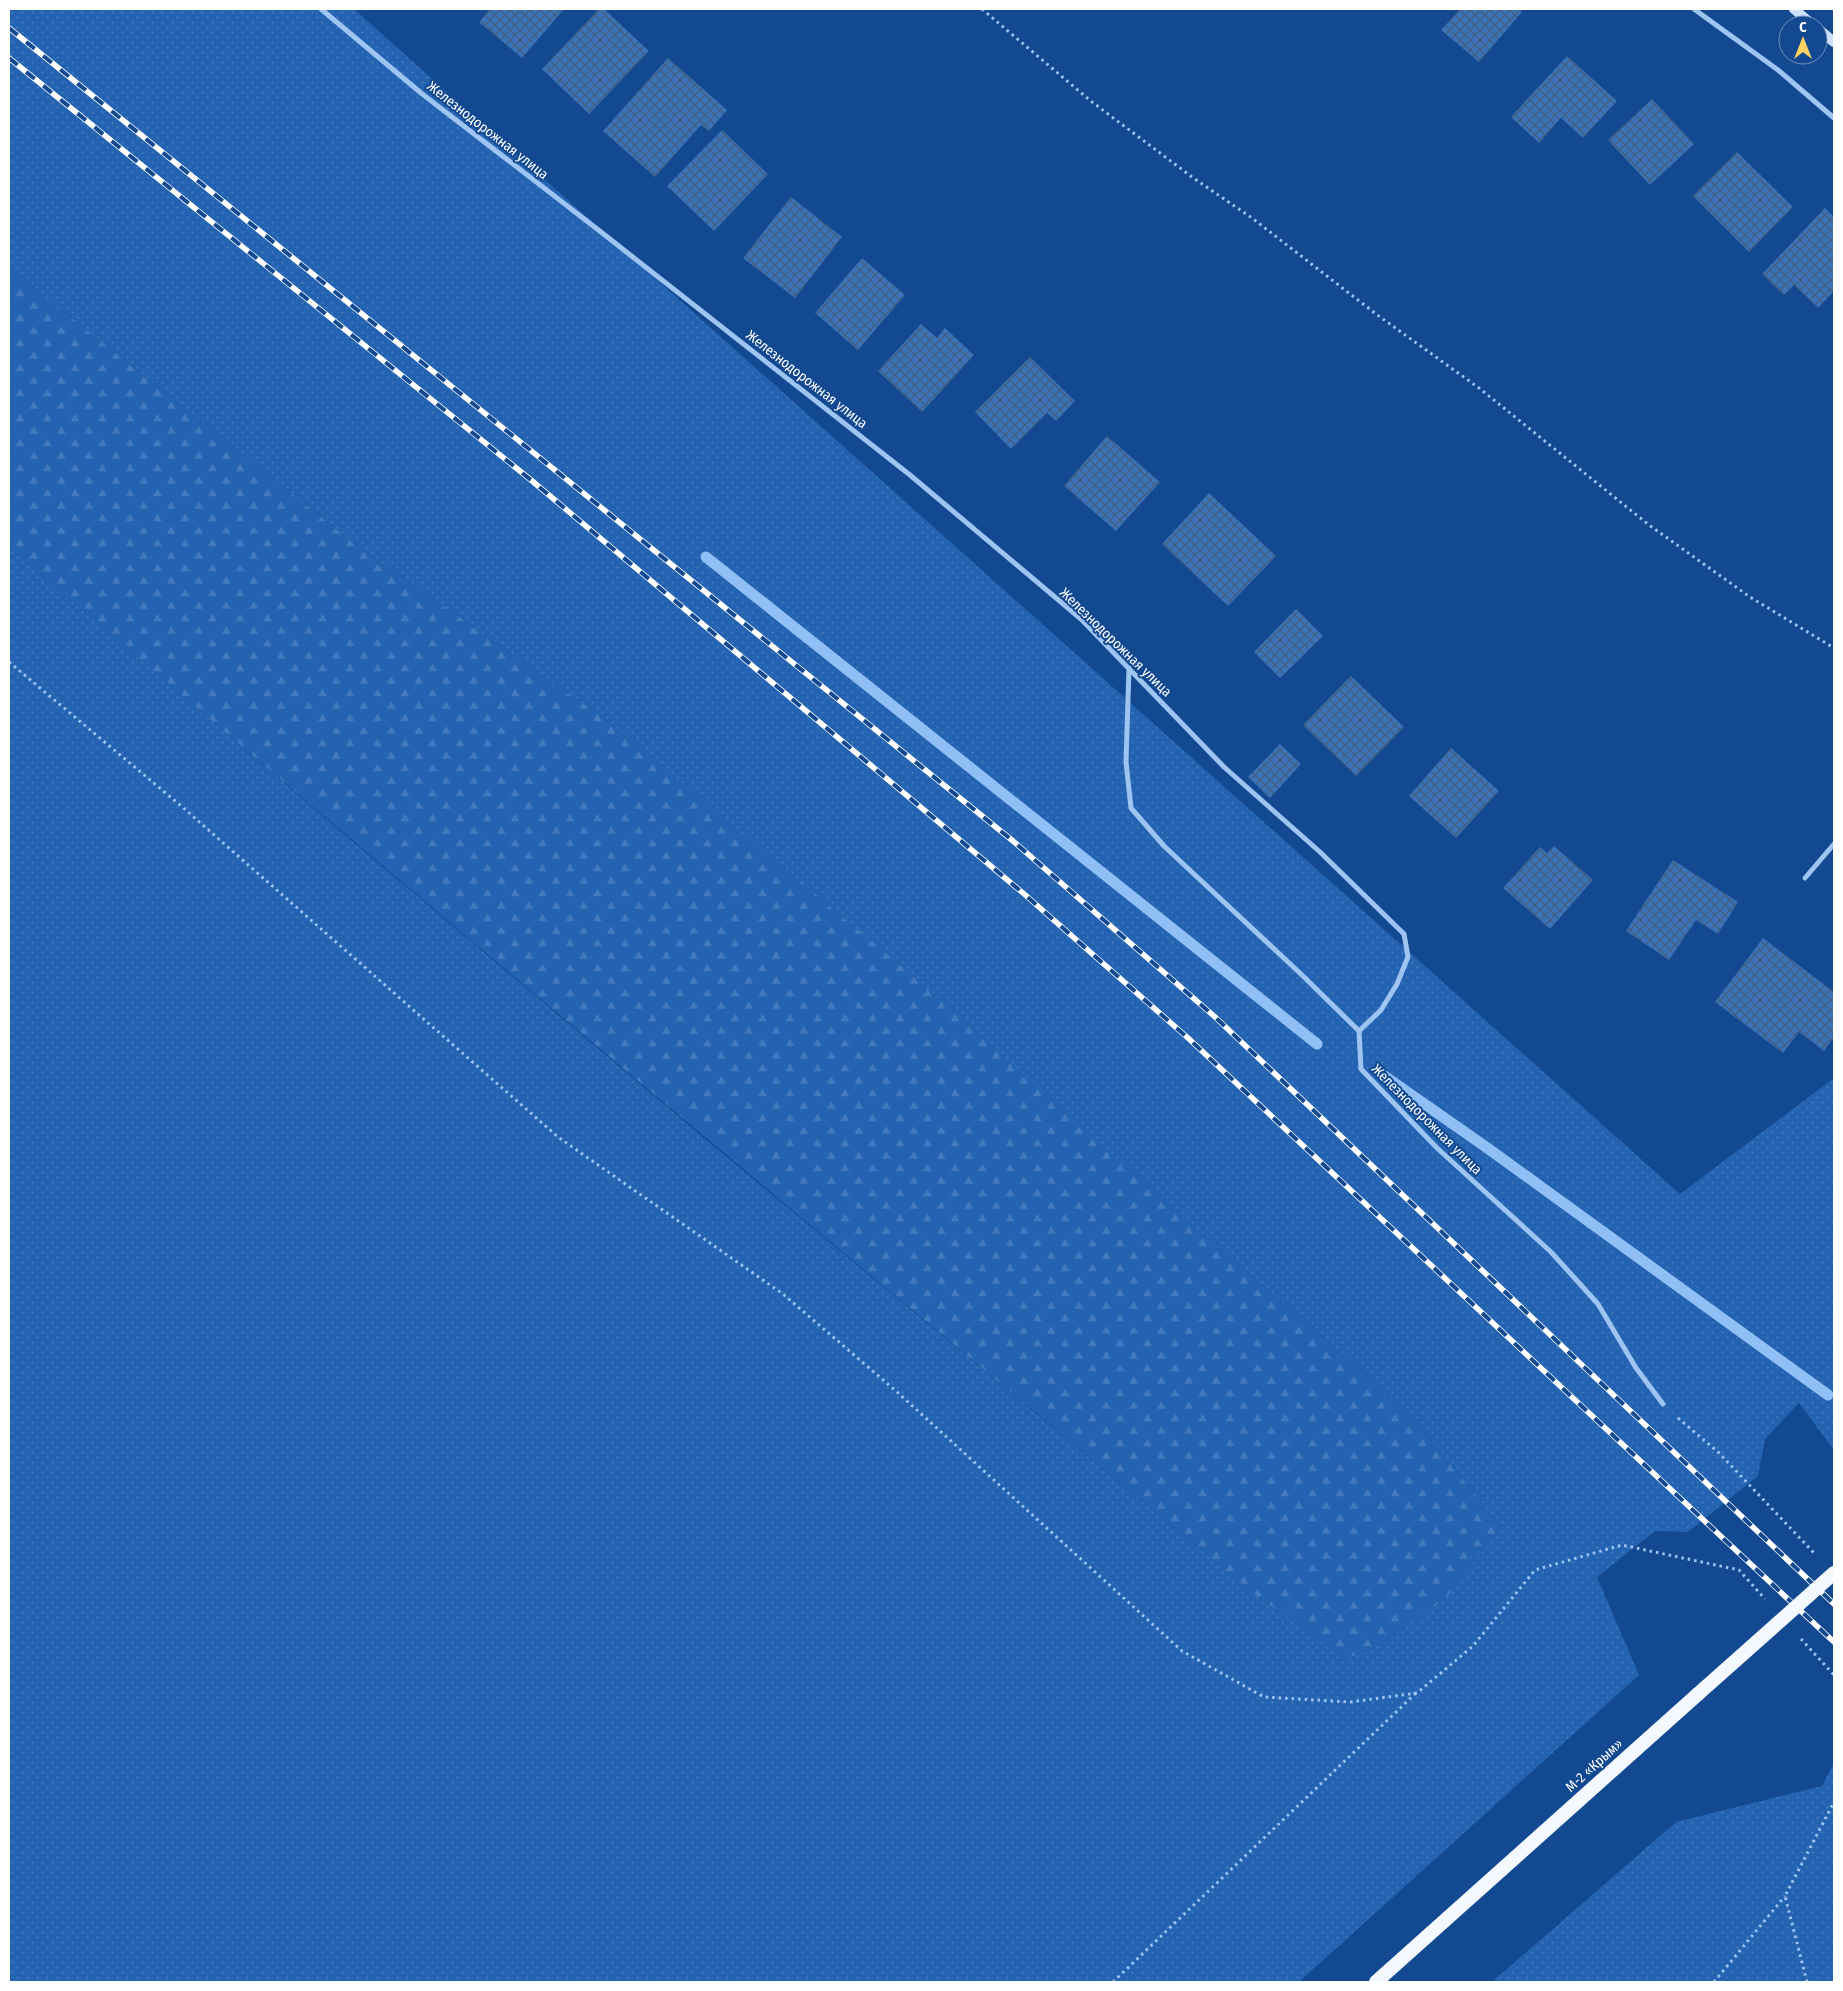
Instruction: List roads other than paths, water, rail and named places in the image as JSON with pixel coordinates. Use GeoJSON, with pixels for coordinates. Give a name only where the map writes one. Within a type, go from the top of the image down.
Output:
{"type":"FeatureCollection","features":[{"type":"Feature","properties":{"kind":"highway","name":"М-2 «Крым»"},"geometry":{"type":"LineString","coordinates":[[1376,1982],[1834,1573]]}},
{"type":"Feature","properties":{"kind":"street","name":"Железнодорожная улица"},"geometry":{"type":"LineString","coordinates":[[321,9],[420,93],[609,238],[910,475],[1081,619],[1224,767],[1320,852],[1404,934],[1408,957],[1397,984],[1381,1010],[1359,1031],[1361,1069],[1437,1148],[1551,1252],[1598,1304],[1636,1368],[1663,1404]]}},
{"type":"Feature","properties":{"kind":"street"},"geometry":{"type":"LineString","coordinates":[[1694,9],[1778,70],[1834,118]]}},
{"type":"Feature","properties":{"kind":"street"},"geometry":{"type":"LineString","coordinates":[[1129,668],[1126,762],[1131,808],[1164,846],[1359,1031]]}},
{"type":"Feature","properties":{"kind":"street"},"geometry":{"type":"LineString","coordinates":[[1805,878],[1834,844]]}},
{"type":"Feature","properties":{"kind":"waterway"},"geometry":{"type":"LineString","coordinates":[[706,557],[1317,1044]]}},
{"type":"Feature","properties":{"kind":"waterway"},"geometry":{"type":"LineString","coordinates":[[1380,1073],[1486,1147],[1828,1395]]}},
{"type":"Feature","properties":{"kind":"railway"},"geometry":{"type":"LineString","coordinates":[[9,28],[1013,841],[1214,1016],[1834,1604]]}},
{"type":"Feature","properties":{"kind":"railway"},"geometry":{"type":"LineString","coordinates":[[9,58],[531,480],[1023,893],[1188,1038],[1834,1642]]}}]}
